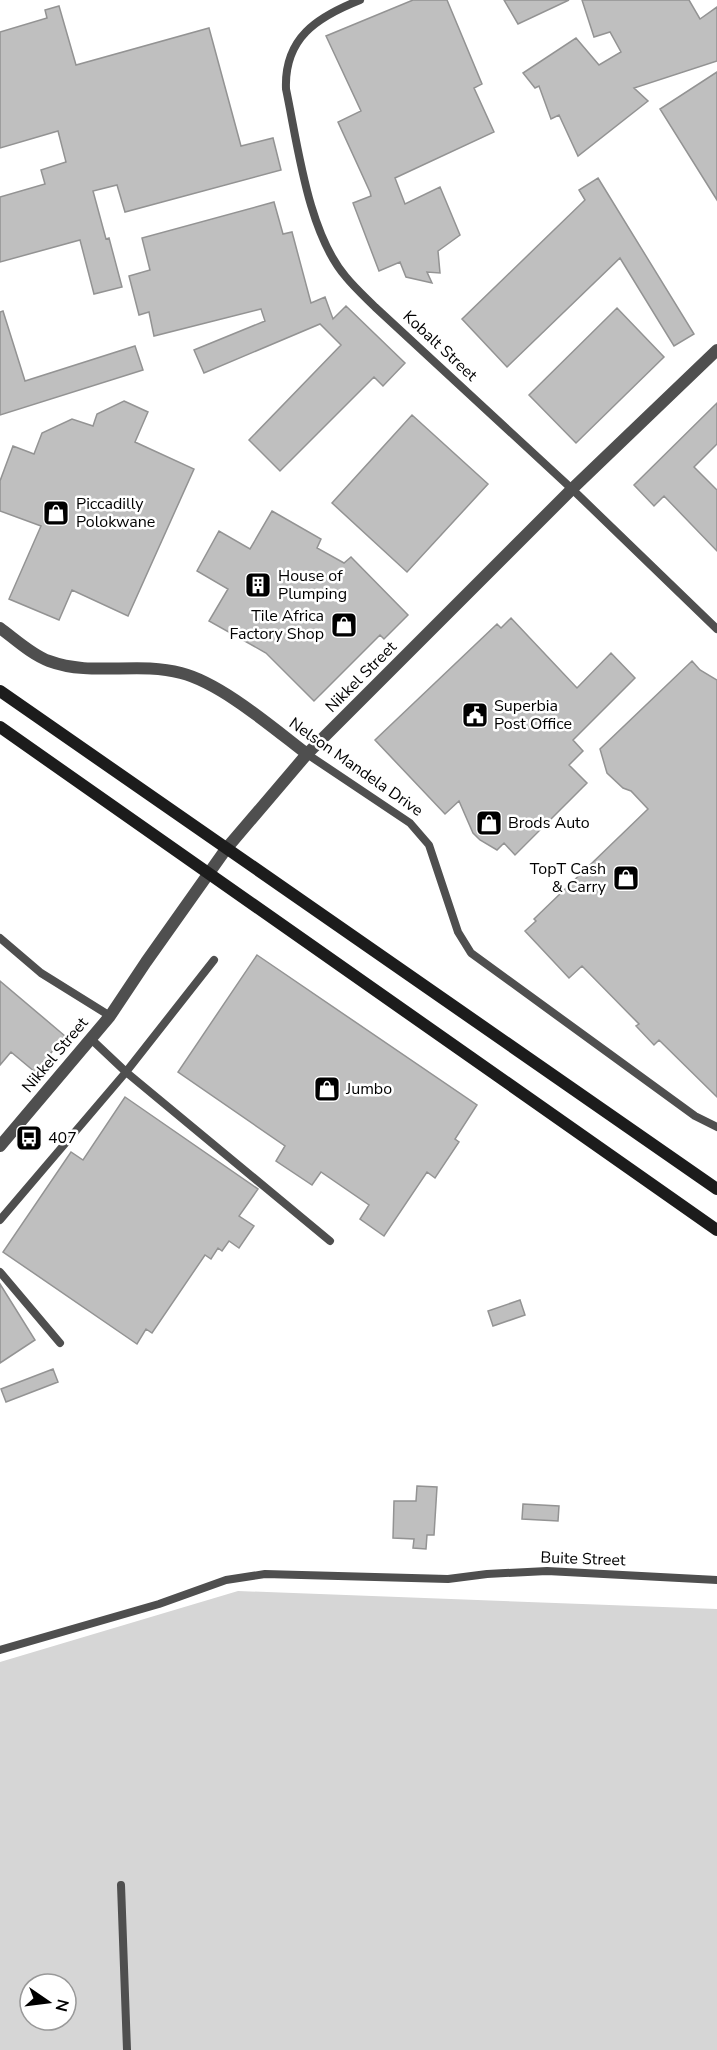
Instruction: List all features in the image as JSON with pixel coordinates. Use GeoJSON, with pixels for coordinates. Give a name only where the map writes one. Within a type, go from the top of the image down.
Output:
{"type":"FeatureCollection","features":[{"type":"Feature","properties":{"kind":"main road"},"geometry":{"type":"LineString","coordinates":[[0,691],[717,1189]]}},
{"type":"Feature","properties":{"kind":"main road"},"geometry":{"type":"LineString","coordinates":[[0,727],[717,1230]]}},
{"type":"Feature","properties":{"kind":"street","name":"Nikkel Street"},"geometry":{"type":"LineString","coordinates":[[0,1146],[110,1016],[226,849],[307,754],[572,489],[717,350]]}},
{"type":"Feature","properties":{"kind":"street","name":"Nelson Mandela Drive"},"geometry":{"type":"LineString","coordinates":[[0,628],[47,660],[61,664],[82,669],[154,669],[179,672],[195,677],[247,709],[307,754]]}},
{"type":"Feature","properties":{"kind":"lane","name":"Kobalt Street"},"geometry":{"type":"LineString","coordinates":[[360,0],[341,7],[318,20],[301,36],[285,73],[286,89],[310,203],[321,236],[344,276],[375,307],[572,489],[717,629]]}},
{"type":"Feature","properties":{"kind":"lane","name":"Nelson Mandela Drive"},"geometry":{"type":"LineString","coordinates":[[307,754],[410,823],[419,832],[429,845],[458,932],[471,953],[694,1116],[717,1127]]}},
{"type":"Feature","properties":{"kind":"lane"},"geometry":{"type":"LineString","coordinates":[[0,938],[41,972],[110,1016]]}},
{"type":"Feature","properties":{"kind":"lane"},"geometry":{"type":"LineString","coordinates":[[0,1220],[126,1072],[214,960]]}},
{"type":"Feature","properties":{"kind":"lane"},"geometry":{"type":"LineString","coordinates":[[91,1039],[126,1072],[330,1241]]}},
{"type":"Feature","properties":{"kind":"lane"},"geometry":{"type":"LineString","coordinates":[[0,1272],[60,1343]]}},
{"type":"Feature","properties":{"kind":"lane","name":"Buite Street"},"geometry":{"type":"LineString","coordinates":[[0,1650],[159,1604],[226,1580],[265,1574],[448,1579],[487,1574],[547,1571],[717,1580]]}},
{"type":"Feature","properties":{"kind":"lane"},"geometry":{"type":"LineString","coordinates":[[121,1885],[127,2050]]}},
{"type":"Feature","properties":{"kind":"shaded area"},"geometry":{"type":"Polygon","coordinates":[[[238,1591],[717,1609],[717,2050],[0,2050],[0,1662],[238,1591]]]}},
{"type":"Feature","properties":{"kind":"building"},"geometry":{"type":"Polygon","coordinates":[[[413,0],[447,0],[482,84],[474,88],[494,132],[395,178],[405,204],[440,187],[460,235],[438,251],[440,273],[427,272],[432,283],[406,277],[400,262],[379,271],[353,203],[371,196],[370,192],[338,122],[361,111],[326,36],[413,0]]]}},
{"type":"Feature","properties":{"kind":"building"},"geometry":{"type":"Polygon","coordinates":[[[504,0],[569,0],[518,24],[504,0]]]}},
{"type":"Feature","properties":{"kind":"building"},"geometry":{"type":"Polygon","coordinates":[[[582,0],[689,0],[700,19],[717,7],[717,61],[634,88],[648,101],[578,156],[559,115],[551,119],[539,86],[535,88],[523,73],[576,38],[599,65],[621,52],[610,32],[594,37],[582,0]]]}},
{"type":"Feature","properties":{"kind":"building"},"geometry":{"type":"Polygon","coordinates":[[[59,6],[76,65],[209,28],[241,146],[273,138],[281,170],[125,212],[117,185],[93,191],[122,287],[94,294],[80,240],[0,262],[0,197],[45,184],[41,170],[66,162],[58,131],[0,148],[0,32],[47,18],[45,10],[59,6]]]}},
{"type":"Feature","properties":{"kind":"building"},"geometry":{"type":"Polygon","coordinates":[[[717,72],[717,200],[660,109],[717,72]]]}},
{"type":"Feature","properties":{"kind":"building"},"geometry":{"type":"Polygon","coordinates":[[[598,178],[694,334],[674,346],[620,258],[507,367],[462,319],[585,200],[579,190],[598,178]]]}},
{"type":"Feature","properties":{"kind":"building"},"geometry":{"type":"Polygon","coordinates":[[[274,202],[283,234],[292,232],[311,303],[325,297],[333,319],[346,306],[405,363],[383,386],[374,377],[280,471],[249,440],[341,345],[320,324],[204,373],[194,350],[265,321],[261,309],[154,336],[149,312],[139,315],[129,276],[150,270],[142,238],[274,202]]]}},
{"type":"Feature","properties":{"kind":"building"},"geometry":{"type":"Polygon","coordinates":[[[617,308],[664,357],[576,443],[529,395],[617,308]]]}},
{"type":"Feature","properties":{"kind":"building"},"geometry":{"type":"Polygon","coordinates":[[[3,311],[25,381],[135,346],[143,370],[0,415],[0,312],[3,311]]]}},
{"type":"Feature","properties":{"kind":"building","name":"Piccadilly Polokwane"},"geometry":{"type":"Polygon","coordinates":[[[124,401],[148,412],[135,442],[194,469],[128,616],[72,590],[59,620],[9,599],[41,526],[0,511],[0,481],[13,446],[34,454],[42,433],[72,419],[93,426],[97,414],[124,401]]]}},
{"type":"Feature","properties":{"kind":"building"},"geometry":{"type":"Polygon","coordinates":[[[717,403],[717,444],[694,467],[717,490],[717,551],[664,496],[654,506],[634,485],[717,403]]]}},
{"type":"Feature","properties":{"kind":"building"},"geometry":{"type":"Polygon","coordinates":[[[412,415],[488,484],[407,572],[332,503],[412,415]]]}},
{"type":"Feature","properties":{"kind":"building"},"geometry":{"type":"Polygon","coordinates":[[[272,511],[321,539],[317,548],[344,563],[351,557],[408,615],[384,639],[380,635],[314,701],[266,653],[209,621],[228,589],[197,571],[219,531],[250,549],[272,511]]]}},
{"type":"Feature","properties":{"kind":"building"},"geometry":{"type":"Polygon","coordinates":[[[511,618],[577,688],[611,653],[635,678],[573,740],[583,751],[569,765],[587,783],[515,855],[504,843],[497,850],[480,840],[473,833],[459,801],[445,814],[375,740],[497,624],[501,628],[511,618]]]}},
{"type":"Feature","properties":{"kind":"building"},"geometry":{"type":"Polygon","coordinates":[[[692,661],[700,670],[717,680],[717,1097],[659,1040],[654,1045],[636,1026],[639,1024],[582,966],[569,978],[525,931],[536,921],[534,919],[648,809],[631,791],[623,788],[607,773],[600,749],[692,661]]]}},
{"type":"Feature","properties":{"kind":"building","name":"Jumbo"},"geometry":{"type":"Polygon","coordinates":[[[257,955],[477,1105],[455,1139],[459,1142],[435,1178],[427,1172],[384,1236],[360,1219],[369,1205],[321,1172],[312,1185],[276,1161],[285,1146],[178,1072],[257,955]]]}},
{"type":"Feature","properties":{"kind":"building"},"geometry":{"type":"Polygon","coordinates":[[[0,981],[65,1036],[35,1072],[11,1052],[0,1065],[0,981]]]}},
{"type":"Feature","properties":{"kind":"building"},"geometry":{"type":"Polygon","coordinates":[[[125,1097],[258,1189],[239,1216],[254,1226],[239,1248],[229,1241],[222,1251],[218,1248],[211,1259],[205,1255],[152,1333],[146,1329],[137,1344],[3,1252],[71,1152],[83,1160],[125,1097]]]}},
{"type":"Feature","properties":{"kind":"building"},"geometry":{"type":"Polygon","coordinates":[[[0,1284],[35,1340],[0,1363],[0,1284]]]}},
{"type":"Feature","properties":{"kind":"building"},"geometry":{"type":"Polygon","coordinates":[[[520,1300],[525,1315],[493,1326],[488,1311],[520,1300]]]}},
{"type":"Feature","properties":{"kind":"building"},"geometry":{"type":"Polygon","coordinates":[[[53,1369],[58,1382],[6,1402],[1,1389],[53,1369]]]}},
{"type":"Feature","properties":{"kind":"building"},"geometry":{"type":"Polygon","coordinates":[[[417,1486],[437,1487],[434,1535],[427,1535],[426,1549],[413,1548],[414,1539],[393,1538],[394,1501],[416,1501],[417,1486]]]}},
{"type":"Feature","properties":{"kind":"building"},"geometry":{"type":"Polygon","coordinates":[[[523,1504],[559,1506],[558,1521],[522,1519],[523,1504]]]}},
{"type":"Feature","properties":{"kind":"place","name":"Piccadilly Polokwane"},"geometry":{"type":"Point","coordinates":[56,513]}},
{"type":"Feature","properties":{"kind":"place","name":"House of Plumping"},"geometry":{"type":"Point","coordinates":[258,585]}},
{"type":"Feature","properties":{"kind":"place","name":"Tile Africa Factory Shop"},"geometry":{"type":"Point","coordinates":[344,625]}},
{"type":"Feature","properties":{"kind":"place","name":"Superbia Post Office"},"geometry":{"type":"Point","coordinates":[475,715]}},
{"type":"Feature","properties":{"kind":"place","name":"Brods Auto"},"geometry":{"type":"Point","coordinates":[489,823]}},
{"type":"Feature","properties":{"kind":"place","name":"TopT Cash & Carry"},"geometry":{"type":"Point","coordinates":[626,878]}},
{"type":"Feature","properties":{"kind":"place","name":"Jumbo"},"geometry":{"type":"Point","coordinates":[327,1089]}},
{"type":"Feature","properties":{"kind":"place","name":"407"},"geometry":{"type":"Point","coordinates":[29,1138]}}]}
